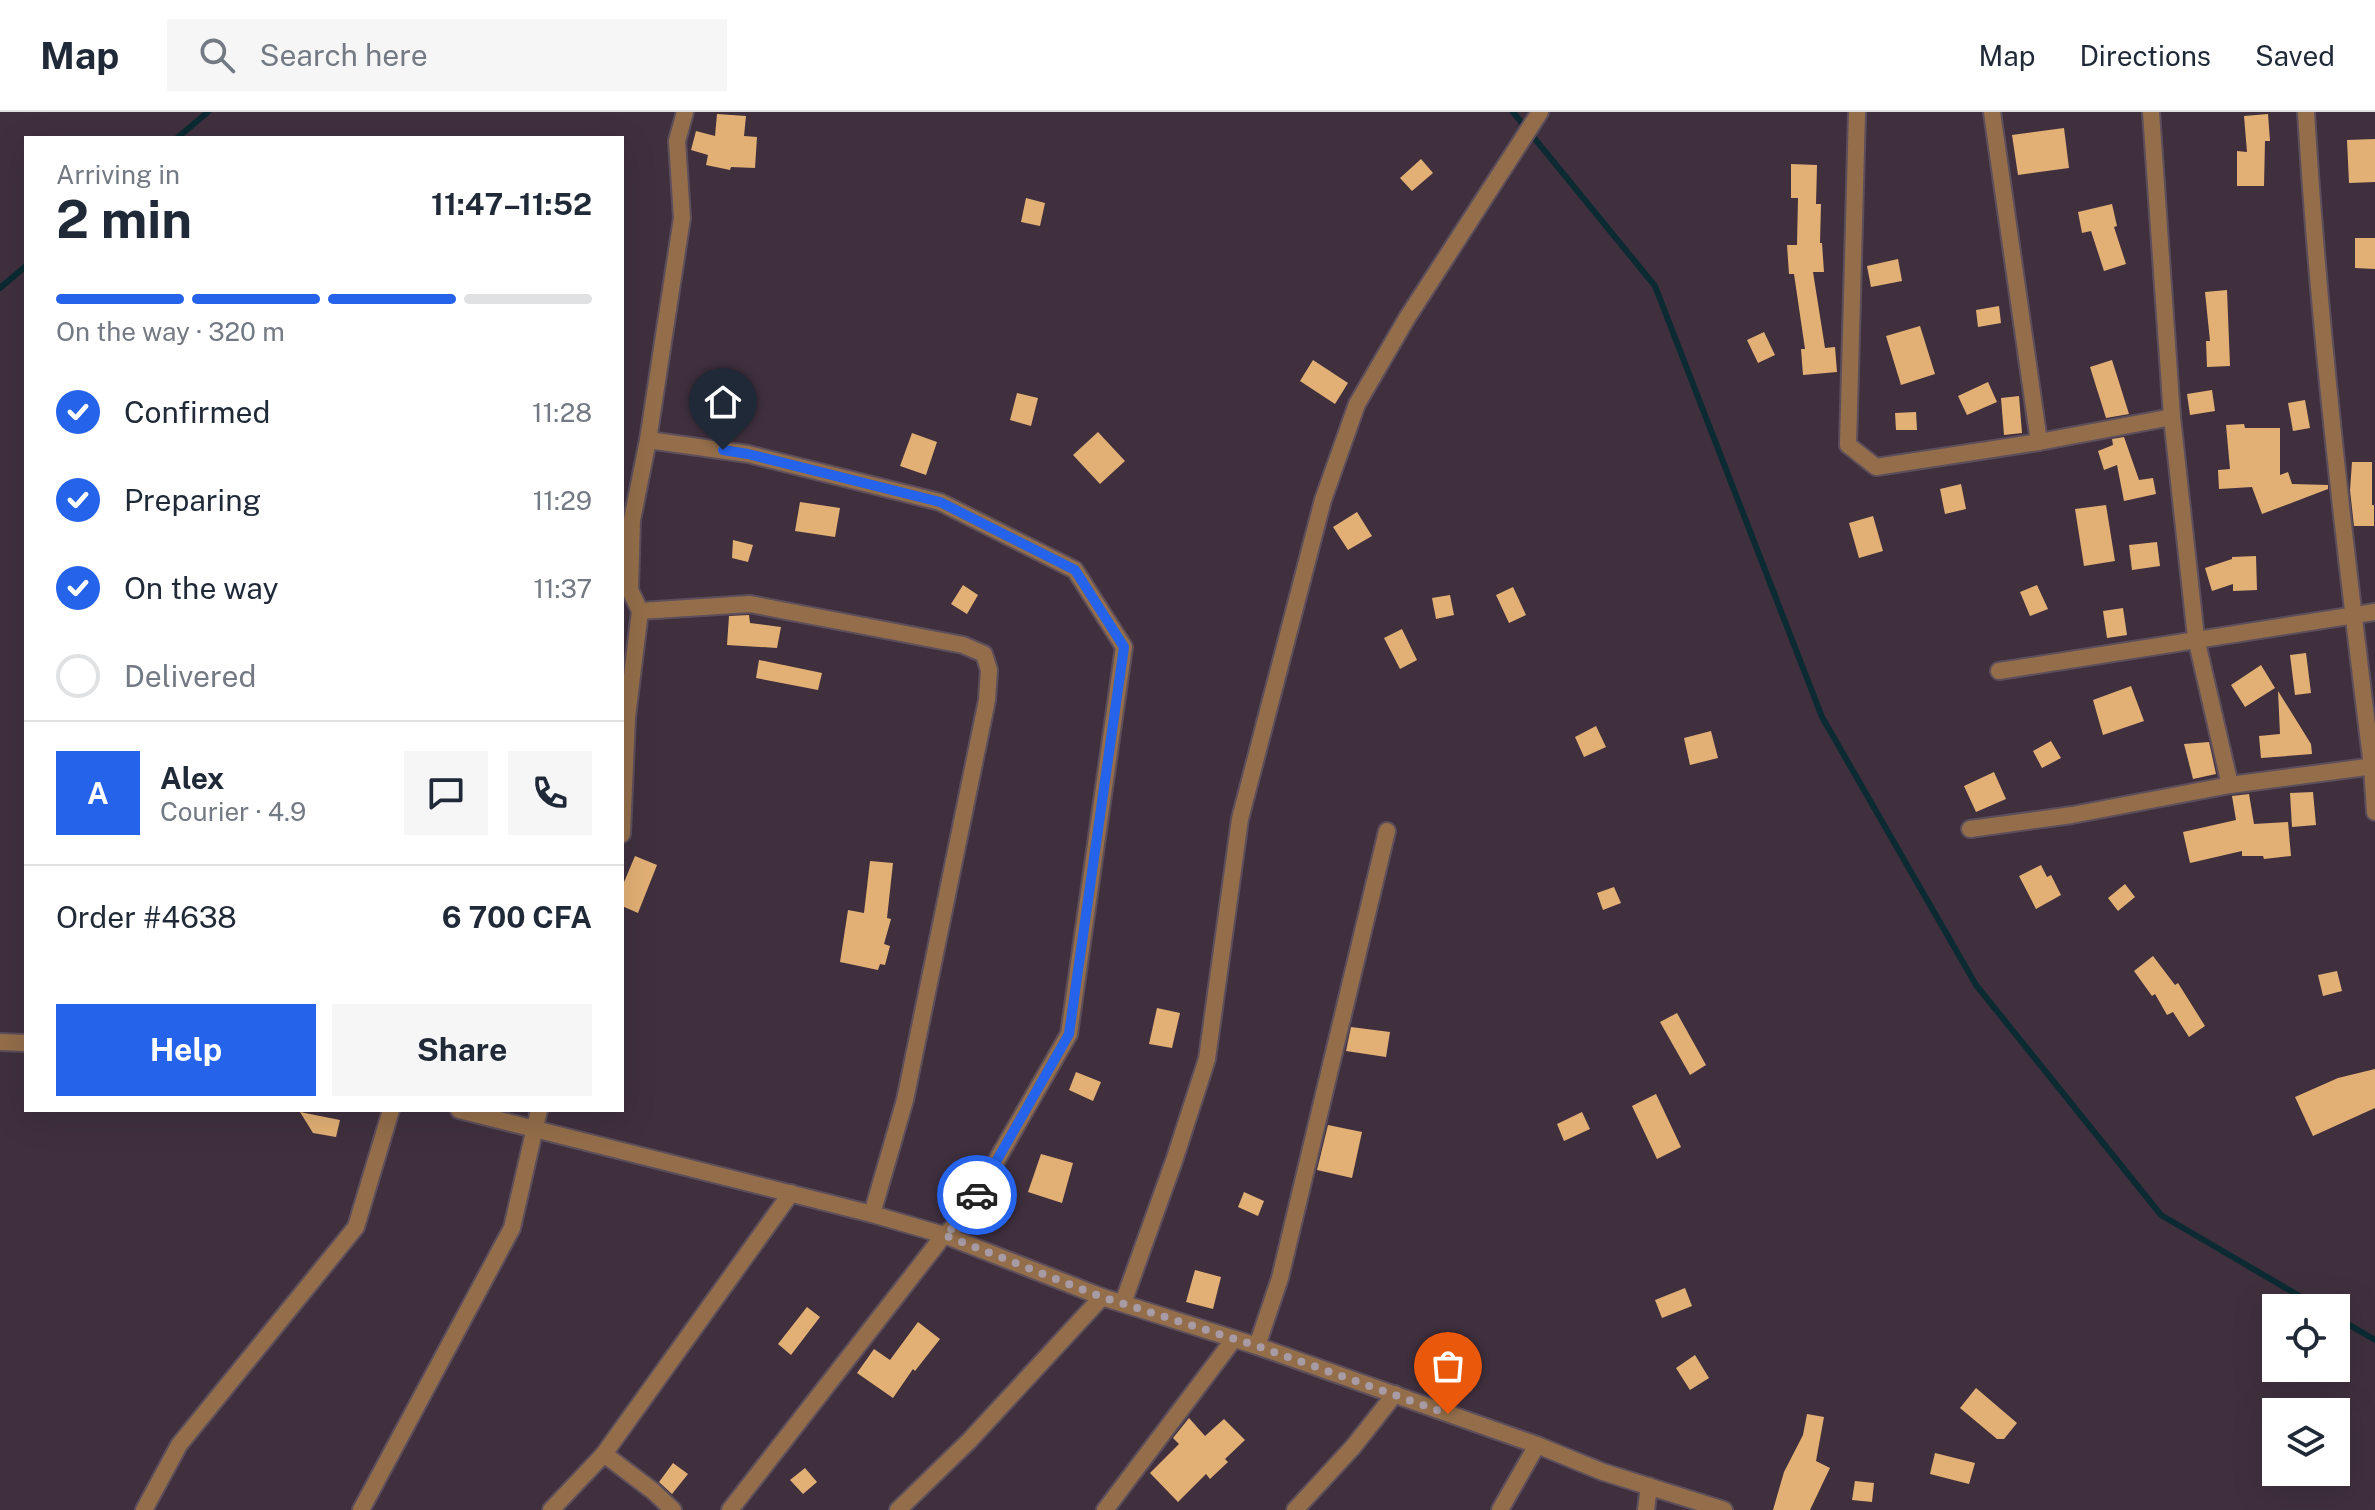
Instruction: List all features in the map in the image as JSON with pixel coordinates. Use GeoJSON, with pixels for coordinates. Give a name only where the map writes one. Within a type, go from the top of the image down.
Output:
{"type":"FeatureCollection","features":[{"type":"Feature","properties":{"kind":"street"},"geometry":{"type":"LineString","coordinates":[[624,787],[627,717],[640,611],[630,590],[632,520],[648,440],[682,218],[677,141],[685,112]]}},
{"type":"Feature","properties":{"kind":"street"},"geometry":{"type":"LineString","coordinates":[[1123,1303],[1207,1059],[1240,819],[1323,500],[1357,404],[1407,318],[1540,112]]}},
{"type":"Feature","properties":{"kind":"street"},"geometry":{"type":"LineString","coordinates":[[1857,112],[1848,445],[1876,467],[2039,442],[2172,417]]}},
{"type":"Feature","properties":{"kind":"street"},"geometry":{"type":"LineString","coordinates":[[1992,112],[2039,442]]}},
{"type":"Feature","properties":{"kind":"street"},"geometry":{"type":"LineString","coordinates":[[2151,112],[2172,417],[2196,638],[2230,785]]}},
{"type":"Feature","properties":{"kind":"street"},"geometry":{"type":"LineString","coordinates":[[2306,112],[2331,417],[2374,766],[2375,812]]}},
{"type":"Feature","properties":{"kind":"street"},"geometry":{"type":"LineString","coordinates":[[648,440],[748,454],[940,502],[1075,570],[1124,647],[1069,1034],[963,1219],[944,1235],[730,1510]]}},
{"type":"Feature","properties":{"kind":"street"},"geometry":{"type":"LineString","coordinates":[[640,611],[750,604],[963,645],[984,654],[989,670],[987,700],[905,1100],[872,1214]]}},
{"type":"Feature","properties":{"kind":"street"},"geometry":{"type":"LineString","coordinates":[[1999,671],[2375,612]]}},
{"type":"Feature","properties":{"kind":"street"},"geometry":{"type":"LineString","coordinates":[[1970,829],[2072,815],[2230,785],[2374,766]]}},
{"type":"Feature","properties":{"kind":"street"},"geometry":{"type":"LineString","coordinates":[[1257,1346],[1280,1278],[1387,831]]}},
{"type":"Feature","properties":{"kind":"street"},"geometry":{"type":"LineString","coordinates":[[0,1042],[24,1043]]}},
{"type":"Feature","properties":{"kind":"street"},"geometry":{"type":"LineString","coordinates":[[144,1510],[179,1445],[356,1227],[390,1112]]}},
{"type":"Feature","properties":{"kind":"street"},"geometry":{"type":"LineString","coordinates":[[467,1112],[791,1193],[944,1235],[1102,1297],[1257,1346],[1537,1445],[1603,1472],[1724,1510]]}},
{"type":"Feature","properties":{"kind":"street"},"geometry":{"type":"LineString","coordinates":[[361,1510],[512,1228],[539,1112]]}},
{"type":"Feature","properties":{"kind":"street"},"geometry":{"type":"LineString","coordinates":[[551,1510],[604,1454],[791,1193]]}},
{"type":"Feature","properties":{"kind":"street"},"geometry":{"type":"LineString","coordinates":[[898,1510],[969,1441],[1102,1297]]}},
{"type":"Feature","properties":{"kind":"street"},"geometry":{"type":"LineString","coordinates":[[1105,1510],[1234,1339]]}},
{"type":"Feature","properties":{"kind":"street"},"geometry":{"type":"LineString","coordinates":[[1295,1510],[1353,1447],[1395,1394]]}},
{"type":"Feature","properties":{"kind":"street"},"geometry":{"type":"LineString","coordinates":[[1500,1510],[1537,1445]]}},
{"type":"Feature","properties":{"kind":"street"},"geometry":{"type":"LineString","coordinates":[[604,1454],[673,1510]]}},
{"type":"Feature","properties":{"kind":"street"},"geometry":{"type":"LineString","coordinates":[[1646,1510],[1649,1486]]}},
{"type":"Feature","properties":{"kind":"building"},"geometry":{"type":"Polygon","coordinates":[[[717,114],[746,116],[744,136],[757,137],[755,168],[731,167],[730,170],[706,165],[708,155],[691,150],[696,131],[715,136],[717,114]]]}},
{"type":"Feature","properties":{"kind":"building"},"geometry":{"type":"Polygon","coordinates":[[[2268,114],[2270,141],[2265,141],[2264,186],[2237,186],[2237,151],[2247,152],[2244,116],[2268,114]]]}},
{"type":"Feature","properties":{"kind":"building"},"geometry":{"type":"Polygon","coordinates":[[[2064,128],[2069,168],[2018,175],[2012,135],[2064,128]]]}},
{"type":"Feature","properties":{"kind":"building"},"geometry":{"type":"Polygon","coordinates":[[[2375,139],[2375,182],[2349,183],[2347,140],[2375,139]]]}},
{"type":"Feature","properties":{"kind":"building"},"geometry":{"type":"Polygon","coordinates":[[[1421,159],[1433,173],[1412,191],[1400,178],[1421,159]]]}},
{"type":"Feature","properties":{"kind":"building"},"geometry":{"type":"Polygon","coordinates":[[[1791,164],[1817,165],[1816,204],[1821,204],[1820,243],[1824,272],[1813,272],[1825,348],[1835,347],[1837,372],[1803,375],[1801,349],[1805,349],[1794,274],[1789,274],[1787,245],[1797,245],[1798,198],[1791,198],[1791,164]]]}},
{"type":"Feature","properties":{"kind":"building"},"geometry":{"type":"Polygon","coordinates":[[[1026,198],[1045,203],[1040,226],[1021,222],[1026,198]]]}},
{"type":"Feature","properties":{"kind":"building"},"geometry":{"type":"Polygon","coordinates":[[[2112,204],[2117,226],[2114,227],[2126,264],[2104,271],[2091,231],[2082,233],[2078,212],[2112,204]]]}},
{"type":"Feature","properties":{"kind":"building"},"geometry":{"type":"Polygon","coordinates":[[[2355,238],[2375,238],[2375,269],[2355,268],[2355,238]]]}},
{"type":"Feature","properties":{"kind":"building"},"geometry":{"type":"Polygon","coordinates":[[[1898,259],[1902,281],[1871,287],[1867,266],[1898,259]]]}},
{"type":"Feature","properties":{"kind":"building"},"geometry":{"type":"Polygon","coordinates":[[[2227,290],[2230,366],[2207,367],[2206,341],[2210,341],[2205,292],[2227,290]]]}},
{"type":"Feature","properties":{"kind":"building"},"geometry":{"type":"Polygon","coordinates":[[[1999,306],[2001,323],[1978,327],[1976,310],[1999,306]]]}},
{"type":"Feature","properties":{"kind":"building"},"geometry":{"type":"Polygon","coordinates":[[[1920,326],[1935,374],[1901,385],[1886,336],[1920,326]]]}},
{"type":"Feature","properties":{"kind":"building"},"geometry":{"type":"Polygon","coordinates":[[[1764,332],[1775,355],[1758,363],[1747,340],[1764,332]]]}},
{"type":"Feature","properties":{"kind":"building"},"geometry":{"type":"Polygon","coordinates":[[[1313,360],[1348,383],[1335,404],[1300,381],[1313,360]]]}},
{"type":"Feature","properties":{"kind":"building"},"geometry":{"type":"Polygon","coordinates":[[[2112,360],[2129,414],[2106,418],[2090,367],[2112,360]]]}},
{"type":"Feature","properties":{"kind":"building"},"geometry":{"type":"Polygon","coordinates":[[[1988,382],[1997,402],[1967,415],[1958,396],[1988,382]]]}},
{"type":"Feature","properties":{"kind":"building"},"geometry":{"type":"Polygon","coordinates":[[[2212,390],[2215,411],[2190,415],[2187,394],[2212,390]]]}},
{"type":"Feature","properties":{"kind":"building"},"geometry":{"type":"Polygon","coordinates":[[[1017,393],[1038,398],[1031,426],[1010,420],[1017,393]]]}},
{"type":"Feature","properties":{"kind":"building"},"geometry":{"type":"Polygon","coordinates":[[[2019,396],[2022,433],[2004,435],[2001,398],[2019,396]]]}},
{"type":"Feature","properties":{"kind":"building"},"geometry":{"type":"Polygon","coordinates":[[[2305,400],[2310,428],[2293,431],[2288,403],[2305,400]]]}},
{"type":"Feature","properties":{"kind":"building"},"geometry":{"type":"Polygon","coordinates":[[[1916,412],[1917,430],[1896,430],[1895,413],[1916,412]]]}},
{"type":"Feature","properties":{"kind":"building"},"geometry":{"type":"Polygon","coordinates":[[[2244,424],[2245,428],[2280,428],[2280,475],[2288,472],[2292,484],[2328,485],[2328,489],[2262,514],[2252,487],[2219,489],[2218,470],[2230,469],[2226,425],[2244,424]]]}},
{"type":"Feature","properties":{"kind":"building"},"geometry":{"type":"Polygon","coordinates":[[[1098,432],[1125,461],[1100,484],[1073,455],[1098,432]]]}},
{"type":"Feature","properties":{"kind":"building"},"geometry":{"type":"Polygon","coordinates":[[[912,433],[937,442],[926,475],[900,466],[912,433]]]}},
{"type":"Feature","properties":{"kind":"building"},"geometry":{"type":"Polygon","coordinates":[[[2124,437],[2139,480],[2153,478],[2156,494],[2124,501],[2117,465],[2104,470],[2098,451],[2113,445],[2112,439],[2124,437]]]}},
{"type":"Feature","properties":{"kind":"building"},"geometry":{"type":"Polygon","coordinates":[[[2352,462],[2372,462],[2374,526],[2354,526],[2350,490],[2352,462]]]}},
{"type":"Feature","properties":{"kind":"building"},"geometry":{"type":"Polygon","coordinates":[[[1961,484],[1966,509],[1945,514],[1940,489],[1961,484]]]}},
{"type":"Feature","properties":{"kind":"building"},"geometry":{"type":"Polygon","coordinates":[[[800,502],[840,508],[835,537],[795,531],[800,502]]]}},
{"type":"Feature","properties":{"kind":"building"},"geometry":{"type":"Polygon","coordinates":[[[2106,505],[2115,561],[2084,566],[2075,509],[2106,505]]]}},
{"type":"Feature","properties":{"kind":"building"},"geometry":{"type":"Polygon","coordinates":[[[1357,512],[1372,536],[1348,550],[1333,527],[1357,512]]]}},
{"type":"Feature","properties":{"kind":"building"},"geometry":{"type":"Polygon","coordinates":[[[1873,516],[1883,551],[1859,558],[1849,523],[1873,516]]]}},
{"type":"Feature","properties":{"kind":"building"},"geometry":{"type":"Polygon","coordinates":[[[733,540],[753,545],[748,562],[732,558],[733,540]]]}},
{"type":"Feature","properties":{"kind":"building"},"geometry":{"type":"Polygon","coordinates":[[[2157,542],[2160,566],[2132,570],[2129,545],[2157,542]]]}},
{"type":"Feature","properties":{"kind":"building"},"geometry":{"type":"Polygon","coordinates":[[[2256,556],[2257,590],[2233,591],[2233,584],[2212,591],[2205,568],[2232,557],[2256,556]]]}},
{"type":"Feature","properties":{"kind":"building"},"geometry":{"type":"Polygon","coordinates":[[[963,585],[978,595],[967,614],[951,604],[963,585]]]}},
{"type":"Feature","properties":{"kind":"building"},"geometry":{"type":"Polygon","coordinates":[[[2037,585],[2048,609],[2030,616],[2020,592],[2037,585]]]}},
{"type":"Feature","properties":{"kind":"building"},"geometry":{"type":"Polygon","coordinates":[[[1513,587],[1526,615],[1509,623],[1496,595],[1513,587]]]}},
{"type":"Feature","properties":{"kind":"building"},"geometry":{"type":"Polygon","coordinates":[[[1450,595],[1454,615],[1436,619],[1432,598],[1450,595]]]}},
{"type":"Feature","properties":{"kind":"building"},"geometry":{"type":"Polygon","coordinates":[[[2123,608],[2127,635],[2107,638],[2103,611],[2123,608]]]}},
{"type":"Feature","properties":{"kind":"building"},"geometry":{"type":"Polygon","coordinates":[[[749,615],[750,623],[781,627],[777,648],[727,645],[729,616],[749,615]]]}},
{"type":"Feature","properties":{"kind":"building"},"geometry":{"type":"Polygon","coordinates":[[[1402,629],[1417,660],[1400,669],[1384,638],[1402,629]]]}},
{"type":"Feature","properties":{"kind":"building"},"geometry":{"type":"Polygon","coordinates":[[[2306,653],[2311,693],[2295,695],[2290,655],[2306,653]]]}},
{"type":"Feature","properties":{"kind":"building"},"geometry":{"type":"Polygon","coordinates":[[[759,660],[822,673],[818,690],[756,678],[759,660]]]}},
{"type":"Feature","properties":{"kind":"building"},"geometry":{"type":"Polygon","coordinates":[[[2261,665],[2275,688],[2245,707],[2231,685],[2261,665]]]}},
{"type":"Feature","properties":{"kind":"building"},"geometry":{"type":"Polygon","coordinates":[[[2131,686],[2144,721],[2103,735],[2093,700],[2131,686]]]}},
{"type":"Feature","properties":{"kind":"building"},"geometry":{"type":"Polygon","coordinates":[[[2278,691],[2311,744],[2312,754],[2261,758],[2259,736],[2280,734],[2278,691]]]}},
{"type":"Feature","properties":{"kind":"building"},"geometry":{"type":"Polygon","coordinates":[[[1596,726],[1606,747],[1584,757],[1575,737],[1596,726]]]}},
{"type":"Feature","properties":{"kind":"building"},"geometry":{"type":"Polygon","coordinates":[[[1711,731],[1718,758],[1690,765],[1684,738],[1711,731]]]}},
{"type":"Feature","properties":{"kind":"building"},"geometry":{"type":"Polygon","coordinates":[[[2051,741],[2061,758],[2042,768],[2033,751],[2051,741]]]}},
{"type":"Feature","properties":{"kind":"building"},"geometry":{"type":"Polygon","coordinates":[[[2209,742],[2216,774],[2193,779],[2184,744],[2209,742]]]}},
{"type":"Feature","properties":{"kind":"building"},"geometry":{"type":"Polygon","coordinates":[[[1994,772],[2006,799],[1976,812],[1964,786],[1994,772]]]}},
{"type":"Feature","properties":{"kind":"building"},"geometry":{"type":"Polygon","coordinates":[[[2313,792],[2316,825],[2292,827],[2290,793],[2313,792]]]}},
{"type":"Feature","properties":{"kind":"building"},"geometry":{"type":"Polygon","coordinates":[[[2249,794],[2254,824],[2288,822],[2291,856],[2264,859],[2263,856],[2242,856],[2242,851],[2190,863],[2183,832],[2236,820],[2232,796],[2249,794]]]}},
{"type":"Feature","properties":{"kind":"building"},"geometry":{"type":"Polygon","coordinates":[[[635,856],[657,865],[638,913],[624,907],[624,882],[635,856]]]}},
{"type":"Feature","properties":{"kind":"building"},"geometry":{"type":"Polygon","coordinates":[[[870,861],[893,863],[887,918],[891,919],[884,944],[890,946],[885,965],[880,964],[878,970],[840,962],[848,910],[864,913],[870,861]]]}},
{"type":"Feature","properties":{"kind":"building"},"geometry":{"type":"Polygon","coordinates":[[[2041,865],[2047,877],[2051,875],[2061,895],[2036,909],[2019,876],[2041,865]]]}},
{"type":"Feature","properties":{"kind":"building"},"geometry":{"type":"Polygon","coordinates":[[[2125,884],[2135,897],[2118,911],[2108,898],[2125,884]]]}},
{"type":"Feature","properties":{"kind":"building"},"geometry":{"type":"Polygon","coordinates":[[[1614,887],[1621,903],[1603,910],[1597,893],[1614,887]]]}},
{"type":"Feature","properties":{"kind":"building"},"geometry":{"type":"Polygon","coordinates":[[[2153,956],[2175,985],[2178,983],[2205,1026],[2189,1037],[2173,1012],[2167,1015],[2155,994],[2152,996],[2134,971],[2153,956]]]}},
{"type":"Feature","properties":{"kind":"building"},"geometry":{"type":"Polygon","coordinates":[[[2337,971],[2342,991],[2323,996],[2318,975],[2337,971]]]}},
{"type":"Feature","properties":{"kind":"building"},"geometry":{"type":"Polygon","coordinates":[[[1157,1008],[1180,1013],[1172,1048],[1149,1044],[1157,1008]]]}},
{"type":"Feature","properties":{"kind":"building"},"geometry":{"type":"Polygon","coordinates":[[[1677,1013],[1706,1065],[1690,1075],[1660,1022],[1677,1013]]]}},
{"type":"Feature","properties":{"kind":"building"},"geometry":{"type":"Polygon","coordinates":[[[1351,1027],[1390,1032],[1386,1057],[1346,1051],[1351,1027]]]}},
{"type":"Feature","properties":{"kind":"building"},"geometry":{"type":"Polygon","coordinates":[[[2375,1069],[2375,1108],[2313,1136],[2295,1097],[2338,1078],[2375,1069]]]}},
{"type":"Feature","properties":{"kind":"building"},"geometry":{"type":"Polygon","coordinates":[[[1076,1072],[1101,1082],[1093,1101],[1069,1090],[1076,1072]]]}},
{"type":"Feature","properties":{"kind":"building"},"geometry":{"type":"Polygon","coordinates":[[[1656,1094],[1681,1147],[1657,1159],[1632,1106],[1656,1094]]]}},
{"type":"Feature","properties":{"kind":"building"},"geometry":{"type":"Polygon","coordinates":[[[300,1112],[340,1120],[336,1137],[313,1133],[300,1112]]]}},
{"type":"Feature","properties":{"kind":"building"},"geometry":{"type":"Polygon","coordinates":[[[1582,1112],[1590,1129],[1564,1141],[1557,1124],[1582,1112]]]}},
{"type":"Feature","properties":{"kind":"building"},"geometry":{"type":"Polygon","coordinates":[[[1328,1125],[1362,1132],[1352,1178],[1317,1170],[1328,1125]]]}},
{"type":"Feature","properties":{"kind":"building"},"geometry":{"type":"Polygon","coordinates":[[[1041,1154],[1073,1163],[1062,1203],[1028,1192],[1041,1154]]]}},
{"type":"Feature","properties":{"kind":"building"},"geometry":{"type":"Polygon","coordinates":[[[1244,1192],[1264,1201],[1258,1216],[1238,1207],[1244,1192]]]}},
{"type":"Feature","properties":{"kind":"building"},"geometry":{"type":"Polygon","coordinates":[[[1195,1270],[1221,1277],[1213,1309],[1186,1302],[1195,1270]]]}},
{"type":"Feature","properties":{"kind":"building"},"geometry":{"type":"Polygon","coordinates":[[[1685,1288],[1692,1306],[1662,1318],[1655,1300],[1685,1288]]]}},
{"type":"Feature","properties":{"kind":"building"},"geometry":{"type":"Polygon","coordinates":[[[807,1307],[820,1317],[791,1355],[778,1344],[807,1307]]]}},
{"type":"Feature","properties":{"kind":"building"},"geometry":{"type":"Polygon","coordinates":[[[918,1322],[940,1339],[915,1371],[913,1369],[893,1398],[857,1373],[874,1349],[890,1360],[918,1322]]]}},
{"type":"Feature","properties":{"kind":"building"},"geometry":{"type":"Polygon","coordinates":[[[1695,1355],[1709,1378],[1690,1390],[1676,1368],[1695,1355]]]}},
{"type":"Feature","properties":{"kind":"building"},"geometry":{"type":"Polygon","coordinates":[[[1976,1388],[2017,1423],[2004,1439],[1997,1439],[1960,1408],[1976,1388]]]}},
{"type":"Feature","properties":{"kind":"building"},"geometry":{"type":"Polygon","coordinates":[[[1807,1414],[1824,1417],[1816,1461],[1830,1468],[1810,1510],[1773,1510],[1784,1472],[1803,1435],[1807,1414]]]}},
{"type":"Feature","properties":{"kind":"building"},"geometry":{"type":"Polygon","coordinates":[[[1189,1418],[1205,1436],[1224,1419],[1245,1440],[1210,1479],[1206,1474],[1178,1502],[1150,1473],[1179,1444],[1173,1438],[1189,1418]]]}},
{"type":"Feature","properties":{"kind":"building"},"geometry":{"type":"Polygon","coordinates":[[[1935,1453],[1975,1463],[1969,1484],[1930,1474],[1935,1453]]]}},
{"type":"Feature","properties":{"kind":"building"},"geometry":{"type":"Polygon","coordinates":[[[673,1463],[688,1474],[672,1494],[659,1482],[673,1463]]]}},
{"type":"Feature","properties":{"kind":"building"},"geometry":{"type":"Polygon","coordinates":[[[805,1468],[817,1482],[803,1494],[790,1480],[805,1468]]]}},
{"type":"Feature","properties":{"kind":"building"},"geometry":{"type":"Polygon","coordinates":[[[1855,1481],[1874,1483],[1872,1502],[1852,1500],[1855,1481]]]}},
{"type":"Feature","properties":{"kind":"waterway"},"geometry":{"type":"LineString","coordinates":[[179,136],[208,112]]}},
{"type":"Feature","properties":{"kind":"waterway"},"geometry":{"type":"LineString","coordinates":[[1513,112],[1655,286],[1822,717],[1976,985],[2161,1215],[2296,1294]]}},
{"type":"Feature","properties":{"kind":"waterway"},"geometry":{"type":"LineString","coordinates":[[0,288],[24,268]]}},
{"type":"Feature","properties":{"kind":"waterway"},"geometry":{"type":"LineString","coordinates":[[2350,1325],[2375,1340]]}},
{"type":"Feature","properties":{"kind":"way so far"},"geometry":{"type":"LineString","coordinates":[[977,1195],[963,1219],[944,1235],[1102,1297],[1257,1346],[1448,1414]]}},
{"type":"Feature","properties":{"kind":"route"},"geometry":{"type":"LineString","coordinates":[[723,450],[940,502],[1075,570],[1124,647],[1069,1034],[977,1195]]}}]}
